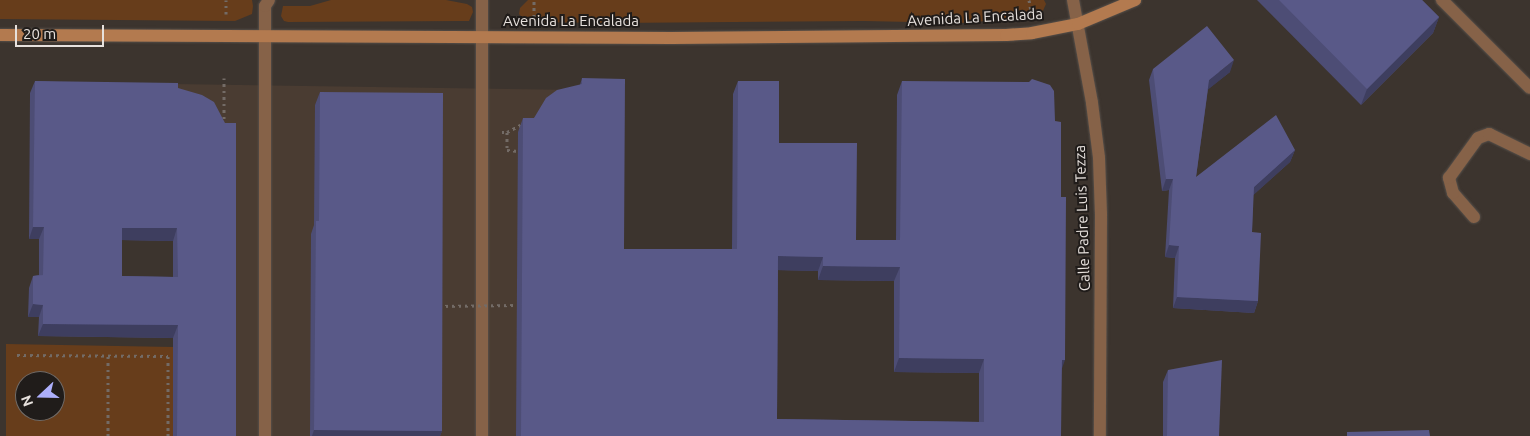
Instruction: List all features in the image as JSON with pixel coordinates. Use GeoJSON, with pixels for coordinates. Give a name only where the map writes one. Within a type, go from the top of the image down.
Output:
{"type":"FeatureCollection","features":[{"type":"Feature","properties":{"kind":"main road","name":"Avenida La Encalada"},"geometry":{"type":"LineString","coordinates":[[0,34],[265,37],[866,37],[996,35],[1032,33],[1078,24],[1135,0]]}},
{"type":"Feature","properties":{"kind":"street"},"geometry":{"type":"LineString","coordinates":[[265,436],[265,37],[266,6],[269,0]]}},
{"type":"Feature","properties":{"kind":"street"},"geometry":{"type":"LineString","coordinates":[[482,0],[482,436]]}},
{"type":"Feature","properties":{"kind":"street","name":"Calle Padre Luis Tezza"},"geometry":{"type":"LineString","coordinates":[[1073,0],[1099,158],[1101,214],[1100,436]]}},
{"type":"Feature","properties":{"kind":"street"},"geometry":{"type":"LineString","coordinates":[[1442,0],[1530,88]]}},
{"type":"Feature","properties":{"kind":"street"},"geometry":{"type":"LineString","coordinates":[[1474,217],[1453,193],[1449,178],[1478,138],[1489,134],[1530,154]]}},
{"type":"Feature","properties":{"kind":"path"},"geometry":{"type":"LineString","coordinates":[[226,0],[226,21]]}},
{"type":"Feature","properties":{"kind":"path"},"geometry":{"type":"LineString","coordinates":[[534,0],[534,22]]}},
{"type":"Feature","properties":{"kind":"path"},"geometry":{"type":"LineString","coordinates":[[224,78],[224,126]]}},
{"type":"Feature","properties":{"kind":"path"},"geometry":{"type":"LineString","coordinates":[[518,151],[507,150],[507,132],[526,121]]}},
{"type":"Feature","properties":{"kind":"path"},"geometry":{"type":"LineString","coordinates":[[438,306],[517,305]]}},
{"type":"Feature","properties":{"kind":"path"},"geometry":{"type":"LineString","coordinates":[[17,355],[168,356],[168,436]]}},
{"type":"Feature","properties":{"kind":"path"},"geometry":{"type":"LineString","coordinates":[[108,356],[108,436]]}},
{"type":"Feature","properties":{"kind":"shaded area"},"geometry":{"type":"Polygon","coordinates":[[[0,0],[252,0],[253,6],[252,14],[235,21],[0,19],[0,0]]]}},
{"type":"Feature","properties":{"kind":"shaded area"},"geometry":{"type":"Polygon","coordinates":[[[331,0],[446,0],[467,4],[472,7],[473,12],[469,21],[288,22],[284,21],[281,16],[283,6],[310,6],[331,0]]]}},
{"type":"Feature","properties":{"kind":"shaded area"},"geometry":{"type":"Polygon","coordinates":[[[528,0],[1044,0],[1046,4],[1041,15],[1037,17],[961,23],[864,21],[613,23],[527,22],[519,14],[520,8],[528,0]]]}},
{"type":"Feature","properties":{"kind":"shaded area"},"geometry":{"type":"Polygon","coordinates":[[[173,84],[577,90],[575,419],[772,436],[173,436],[173,84]]]}},
{"type":"Feature","properties":{"kind":"shaded area"},"geometry":{"type":"Polygon","coordinates":[[[6,344],[173,347],[173,436],[6,436],[6,344]]]}},
{"type":"Feature","properties":{"kind":"building"},"geometry":{"type":"Polygon","coordinates":[[[1279,0],[1422,0],[1439,17],[1367,89],[1279,0]]]}},
{"type":"Feature","properties":{"kind":"building"},"geometry":{"type":"Polygon","coordinates":[[[1207,26],[1234,60],[1209,80],[1196,177],[1276,115],[1295,150],[1254,187],[1252,232],[1261,233],[1258,301],[1177,297],[1179,246],[1169,245],[1173,179],[1166,179],[1153,69],[1207,26]]]}},
{"type":"Feature","properties":{"kind":"building"},"geometry":{"type":"Polygon","coordinates":[[[582,78],[625,79],[624,249],[737,249],[738,81],[779,81],[779,143],[857,143],[856,240],[900,240],[902,81],[1029,82],[1032,79],[1050,85],[1054,91],[1055,121],[1061,122],[1061,197],[1066,197],[1065,360],[1062,360],[1061,436],[521,436],[523,118],[534,118],[546,98],[557,90],[582,84],[582,78]],[[778,256],[777,419],[984,422],[984,359],[899,358],[900,267],[823,266],[823,257],[778,256]]]}},
{"type":"Feature","properties":{"kind":"building"},"geometry":{"type":"Polygon","coordinates":[[[35,81],[178,83],[178,88],[202,95],[214,102],[225,123],[236,123],[236,436],[177,436],[178,325],[43,324],[43,305],[33,304],[33,276],[43,275],[44,227],[33,227],[35,81]],[[122,228],[122,276],[178,277],[177,228],[122,228]]]}},
{"type":"Feature","properties":{"kind":"building"},"geometry":{"type":"Polygon","coordinates":[[[320,92],[443,93],[442,431],[314,430],[316,221],[319,221],[320,92]]]}},
{"type":"Feature","properties":{"kind":"building"},"geometry":{"type":"Polygon","coordinates":[[[1222,360],[1219,436],[1167,436],[1168,370],[1222,360]]]}},
{"type":"Feature","properties":{"kind":"building"},"geometry":{"type":"Polygon","coordinates":[[[1429,430],[1430,436],[1347,436],[1347,432],[1429,430]]]}}]}
